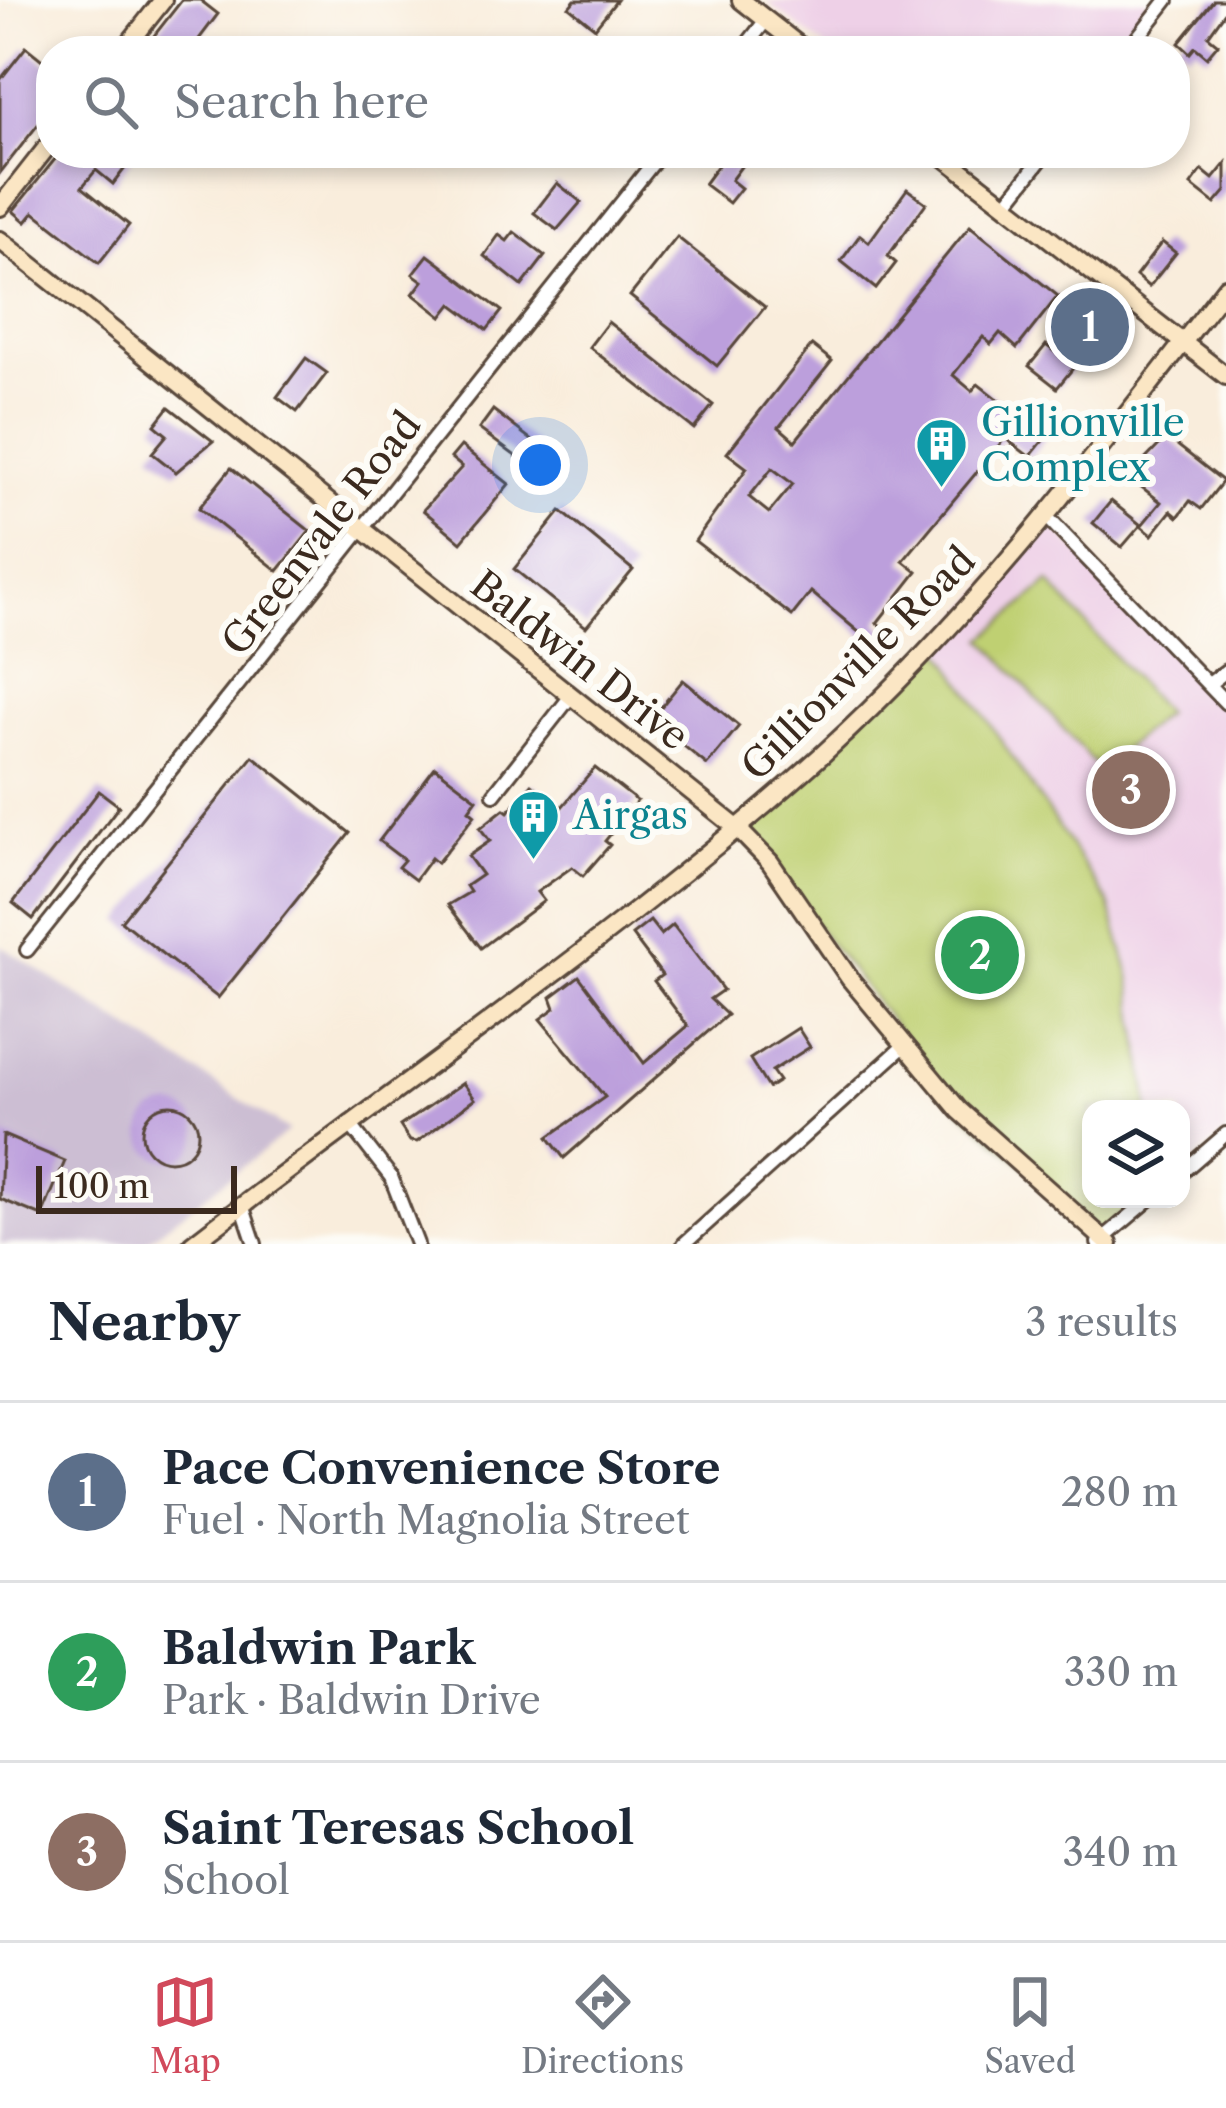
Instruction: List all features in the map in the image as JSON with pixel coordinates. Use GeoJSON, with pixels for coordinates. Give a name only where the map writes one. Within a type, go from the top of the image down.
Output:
{"type":"FeatureCollection","features":[{"type":"Feature","properties":{"kind":"street"},"geometry":{"type":"LineString","coordinates":[[134,36],[163,0]]}},
{"type":"Feature","properties":{"kind":"street"},"geometry":{"type":"LineString","coordinates":[[1139,36],[1168,0]]}},
{"type":"Feature","properties":{"kind":"street"},"geometry":{"type":"LineString","coordinates":[[747,2],[787,36]]}},
{"type":"Feature","properties":{"kind":"street"},"geometry":{"type":"LineString","coordinates":[[754,36],[766,20]]}},
{"type":"Feature","properties":{"kind":"street"},"geometry":{"type":"LineString","coordinates":[[0,207],[36,161]]}},
{"type":"Feature","properties":{"kind":"street","name":"Greenvale Road"},"geometry":{"type":"LineString","coordinates":[[27,950],[649,168]]}},
{"type":"Feature","properties":{"kind":"street"},"geometry":{"type":"LineString","coordinates":[[959,168],[1226,376]]}},
{"type":"Feature","properties":{"kind":"street"},"geometry":{"type":"LineString","coordinates":[[1006,204],[1034,168]]}},
{"type":"Feature","properties":{"kind":"street","name":"Baldwin Drive"},"geometry":{"type":"LineString","coordinates":[[0,240],[737,828],[770,862],[850,979],[986,1137],[1103,1242]]}},
{"type":"Feature","properties":{"kind":"street","name":"Gillionville Road"},"geometry":{"type":"LineString","coordinates":[[192,1244],[737,828],[894,686],[1045,515],[1226,287]]}},
{"type":"Feature","properties":{"kind":"street"},"geometry":{"type":"LineString","coordinates":[[1045,515],[1226,704]]}},
{"type":"Feature","properties":{"kind":"street"},"geometry":{"type":"LineString","coordinates":[[1209,684],[1226,671]]}},
{"type":"Feature","properties":{"kind":"street"},"geometry":{"type":"LineString","coordinates":[[494,794],[571,696]]}},
{"type":"Feature","properties":{"kind":"street"},"geometry":{"type":"LineString","coordinates":[[684,1244],[905,1045]]}},
{"type":"Feature","properties":{"kind":"street"},"geometry":{"type":"LineString","coordinates":[[350,1123],[391,1177],[417,1244]]}},
{"type":"Feature","properties":{"kind":"street"},"geometry":{"type":"LineString","coordinates":[[1190,1165],[1226,1134]]}},
{"type":"Feature","properties":{"kind":"street"},"geometry":{"type":"LineString","coordinates":[[242,1205],[256,1244]]}},
{"type":"Feature","properties":{"kind":"street"},"geometry":{"type":"LineString","coordinates":[[1103,1242],[1140,1208]]}},
{"type":"Feature","properties":{"kind":"shaded area"},"geometry":{"type":"Polygon","coordinates":[[[1149,0],[1121,36],[811,36],[767,2],[1149,0]]]}},
{"type":"Feature","properties":{"kind":"shaded area"},"geometry":{"type":"Polygon","coordinates":[[[1045,518],[1226,708],[1226,1133],[1190,1163],[1190,1100],[1148,1100],[1130,975],[1109,904],[937,643],[1045,518]]]}},
{"type":"Feature","properties":{"kind":"shaded area"},"geometry":{"type":"Polygon","coordinates":[[[0,945],[289,1131],[143,1244],[0,1244],[0,945]]]}},
{"type":"Feature","properties":{"kind":"green space"},"geometry":{"type":"Polygon","coordinates":[[[1049,582],[1165,713],[1100,770],[984,639],[1049,582]]]}},
{"type":"Feature","properties":{"kind":"green space"},"geometry":{"type":"Polygon","coordinates":[[[937,643],[1109,904],[1130,975],[1148,1100],[1082,1100],[1082,1208],[1139,1208],[1105,1238],[960,1109],[739,828],[937,643]]]}},
{"type":"Feature","properties":{"kind":"building"},"geometry":{"type":"Polygon","coordinates":[[[182,0],[200,0],[218,14],[201,36],[154,36],[182,0]]]}},
{"type":"Feature","properties":{"kind":"building"},"geometry":{"type":"Polygon","coordinates":[[[575,0],[617,0],[595,28],[569,7],[575,0]]]}},
{"type":"Feature","properties":{"kind":"building"},"geometry":{"type":"Polygon","coordinates":[[[1214,0],[1226,0],[1226,11],[1208,36],[1218,44],[1207,57],[1195,47],[1190,53],[1190,36],[1185,36],[1214,0]]]}},
{"type":"Feature","properties":{"kind":"building"},"geometry":{"type":"Polygon","coordinates":[[[26,47],[36,55],[36,127],[0,173],[0,80],[26,47]]]}},
{"type":"Feature","properties":{"kind":"building"},"geometry":{"type":"Polygon","coordinates":[[[1226,163],[1226,191],[1215,204],[1191,185],[1202,170],[1213,179],[1226,163]]]}},
{"type":"Feature","properties":{"kind":"building"},"geometry":{"type":"Polygon","coordinates":[[[48,168],[125,168],[113,184],[96,170],[82,187],[129,225],[99,263],[34,212],[26,222],[13,211],[48,168]]]}},
{"type":"Feature","properties":{"kind":"building"},"geometry":{"type":"Polygon","coordinates":[[[716,168],[740,168],[731,180],[741,188],[729,203],[704,184],[716,168]]]}},
{"type":"Feature","properties":{"kind":"building"},"geometry":{"type":"Polygon","coordinates":[[[557,183],[581,202],[557,230],[534,213],[557,183]]]}},
{"type":"Feature","properties":{"kind":"building"},"geometry":{"type":"Polygon","coordinates":[[[907,189],[926,203],[888,256],[896,263],[876,289],[841,261],[860,235],[869,242],[907,189]]]}},
{"type":"Feature","properties":{"kind":"building"},"geometry":{"type":"Polygon","coordinates":[[[970,226],[1058,296],[1017,348],[1000,333],[991,344],[983,337],[953,375],[972,391],[978,384],[1046,437],[1030,457],[1005,438],[903,561],[917,572],[877,623],[885,629],[873,644],[811,592],[792,616],[695,541],[747,468],[727,453],[812,345],[832,361],[779,427],[795,441],[970,226]],[[772,468],[749,497],[769,513],[793,484],[772,468]]]}},
{"type":"Feature","properties":{"kind":"building"},"geometry":{"type":"Polygon","coordinates":[[[514,232],[545,256],[522,286],[484,256],[499,235],[507,241],[514,232]]]}},
{"type":"Feature","properties":{"kind":"building"},"geometry":{"type":"Polygon","coordinates":[[[677,237],[765,307],[717,366],[630,296],[677,237]]]}},
{"type":"Feature","properties":{"kind":"building"},"geometry":{"type":"Polygon","coordinates":[[[1162,242],[1176,253],[1149,287],[1136,276],[1162,242]]]}},
{"type":"Feature","properties":{"kind":"building"},"geometry":{"type":"Polygon","coordinates":[[[428,255],[502,311],[487,330],[452,304],[442,317],[413,294],[423,281],[413,274],[428,255]]]}},
{"type":"Feature","properties":{"kind":"building"},"geometry":{"type":"Polygon","coordinates":[[[608,322],[713,405],[694,429],[589,347],[608,322]]]}},
{"type":"Feature","properties":{"kind":"building"},"geometry":{"type":"Polygon","coordinates":[[[1046,345],[1074,367],[1057,388],[1029,366],[1046,345]]]}},
{"type":"Feature","properties":{"kind":"building"},"geometry":{"type":"Polygon","coordinates":[[[306,358],[327,373],[297,412],[277,397],[306,358]]]}},
{"type":"Feature","properties":{"kind":"building"},"geometry":{"type":"Polygon","coordinates":[[[169,407],[213,441],[176,472],[152,453],[167,435],[155,425],[169,407]]]}},
{"type":"Feature","properties":{"kind":"building"},"geometry":{"type":"Polygon","coordinates":[[[493,410],[542,448],[529,466],[479,429],[493,410]]]}},
{"type":"Feature","properties":{"kind":"building"},"geometry":{"type":"Polygon","coordinates":[[[1167,437],[1223,481],[1201,509],[1190,501],[1178,517],[1171,511],[1152,535],[1141,526],[1161,502],[1135,482],[1140,476],[1134,471],[1167,437]]]}},
{"type":"Feature","properties":{"kind":"building"},"geometry":{"type":"Polygon","coordinates":[[[461,446],[509,484],[461,542],[423,510],[462,467],[451,458],[461,446]]]}},
{"type":"Feature","properties":{"kind":"building"},"geometry":{"type":"Polygon","coordinates":[[[231,468],[310,531],[278,571],[199,508],[231,468]]]}},
{"type":"Feature","properties":{"kind":"building"},"geometry":{"type":"Polygon","coordinates":[[[1111,501],[1141,525],[1122,547],[1093,523],[1111,501]]]}},
{"type":"Feature","properties":{"kind":"building"},"geometry":{"type":"Polygon","coordinates":[[[561,511],[633,570],[586,627],[514,569],[561,511]]]}},
{"type":"Feature","properties":{"kind":"building"},"geometry":{"type":"Polygon","coordinates":[[[683,680],[739,726],[707,765],[651,719],[683,680]]]}},
{"type":"Feature","properties":{"kind":"building"},"geometry":{"type":"Polygon","coordinates":[[[253,756],[350,833],[218,998],[121,921],[253,756]]]}},
{"type":"Feature","properties":{"kind":"building"},"geometry":{"type":"Polygon","coordinates":[[[435,767],[477,799],[469,810],[475,815],[437,863],[431,858],[415,880],[398,867],[404,860],[379,841],[435,767]]]}},
{"type":"Feature","properties":{"kind":"building","name":"Airgas"},"geometry":{"type":"Polygon","coordinates":[[[595,768],[637,801],[605,841],[610,845],[583,876],[572,867],[537,892],[544,901],[481,948],[448,905],[470,892],[466,886],[482,875],[468,856],[490,841],[480,828],[504,809],[508,812],[532,784],[562,807],[595,768]]]}},
{"type":"Feature","properties":{"kind":"building"},"geometry":{"type":"Polygon","coordinates":[[[99,791],[119,806],[33,919],[13,903],[99,791]]]}},
{"type":"Feature","properties":{"kind":"building"},"geometry":{"type":"Polygon","coordinates":[[[650,921],[661,935],[673,925],[723,990],[710,999],[727,1015],[564,1158],[548,1137],[605,1097],[540,1019],[555,1008],[551,997],[579,976],[644,1063],[688,1026],[654,981],[662,975],[632,935],[650,921]]]}},
{"type":"Feature","properties":{"kind":"building"},"geometry":{"type":"Polygon","coordinates":[[[798,1028],[810,1047],[772,1071],[779,1081],[768,1088],[750,1059],[798,1028]]]}},
{"type":"Feature","properties":{"kind":"building"},"geometry":{"type":"Polygon","coordinates":[[[463,1083],[475,1099],[417,1142],[410,1141],[400,1126],[463,1083]]]}},
{"type":"Feature","properties":{"kind":"building"},"geometry":{"type":"Polygon","coordinates":[[[170,1105],[190,1113],[198,1133],[190,1153],[170,1161],[150,1153],[142,1133],[150,1113],[170,1105]]]}},
{"type":"Feature","properties":{"kind":"building"},"geometry":{"type":"Polygon","coordinates":[[[3,1135],[65,1161],[42,1216],[0,1199],[3,1135]]]}},
{"type":"Feature","properties":{"kind":"place","name":"Pace Convenience Store"},"geometry":{"type":"Point","coordinates":[1090,327]}},
{"type":"Feature","properties":{"kind":"place","name":"Gillionville Complex"},"geometry":{"type":"Point","coordinates":[942,490]}},
{"type":"Feature","properties":{"kind":"place","name":"Saint Teresas School"},"geometry":{"type":"Point","coordinates":[1131,790]}},
{"type":"Feature","properties":{"kind":"place","name":"Airgas"},"geometry":{"type":"Point","coordinates":[534,861]}},
{"type":"Feature","properties":{"kind":"place","name":"Baldwin Park"},"geometry":{"type":"Point","coordinates":[980,955]}}]}
